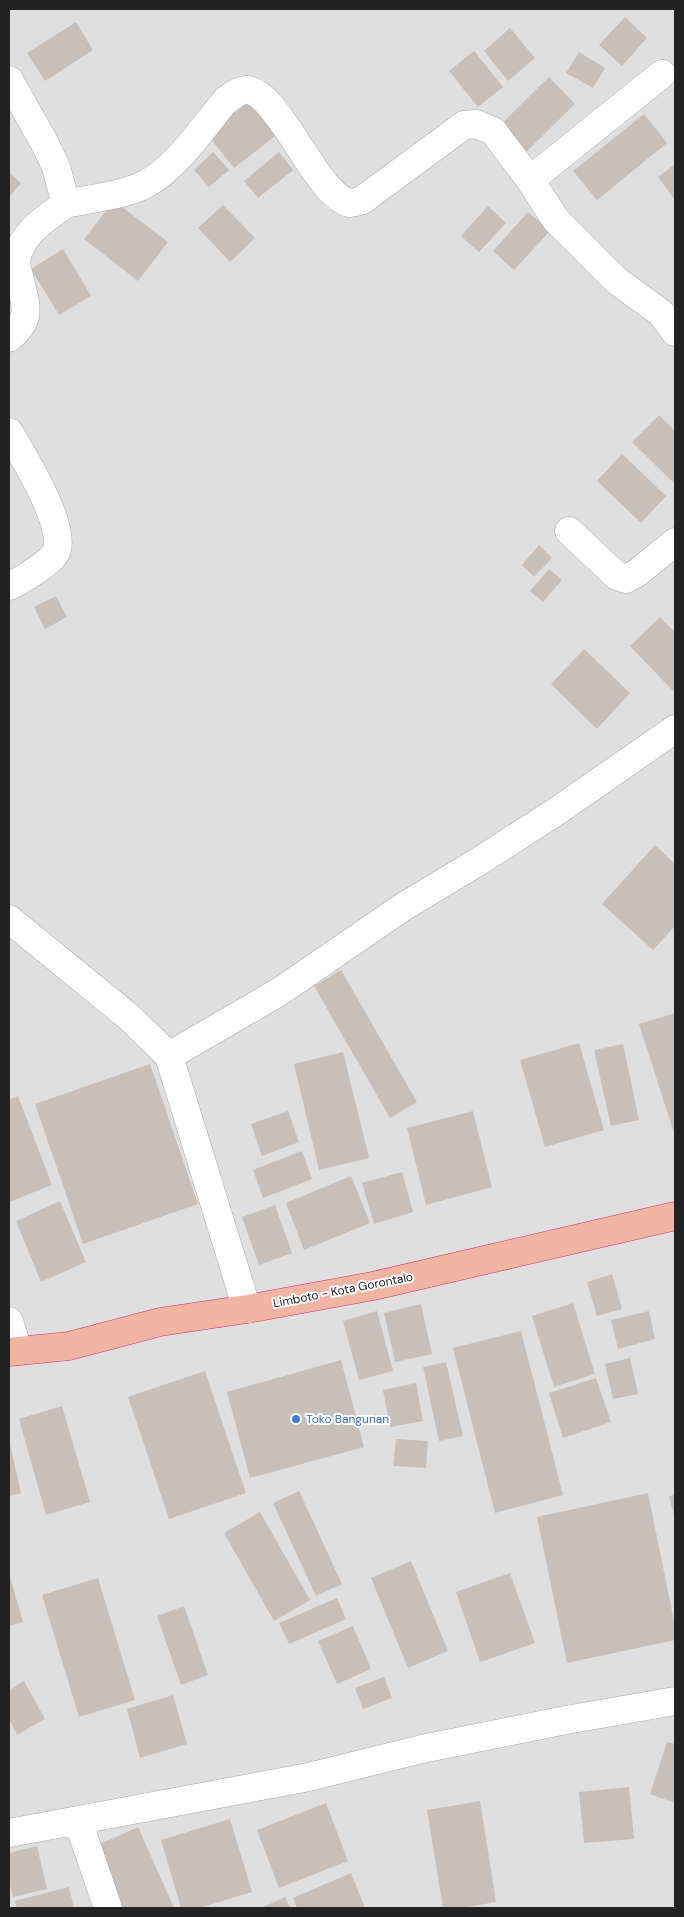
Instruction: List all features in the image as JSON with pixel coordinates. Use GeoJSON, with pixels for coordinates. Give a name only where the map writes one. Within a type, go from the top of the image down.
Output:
{"type":"FeatureCollection","features":[{"type":"Feature","properties":{"kind":"highway","name":"Limboto - Kota Gorontalo"},"geometry":{"type":"LineString","coordinates":[[13,1351],[69,1346],[160,1322],[247,1309],[373,1286],[675,1216]]}},
{"type":"Feature","properties":{"kind":"street"},"geometry":{"type":"LineString","coordinates":[[530,180],[662,74]]}},
{"type":"Feature","properties":{"kind":"street"},"geometry":{"type":"LineString","coordinates":[[9,80],[56,167],[66,204]]}},
{"type":"Feature","properties":{"kind":"street"},"geometry":{"type":"LineString","coordinates":[[9,338],[25,321],[27,311],[16,262],[22,244],[34,226],[66,204],[121,193],[144,185],[168,170],[226,100],[239,92],[248,90],[260,95],[274,111],[327,186],[340,198],[350,203],[361,201],[464,125],[476,124],[494,131],[506,150],[530,180],[556,220],[617,281],[661,314],[675,332]]}},
{"type":"Feature","properties":{"kind":"street"},"geometry":{"type":"LineString","coordinates":[[9,432],[42,490],[58,536],[56,553],[44,565],[9,586]]}},
{"type":"Feature","properties":{"kind":"street"},"geometry":{"type":"LineString","coordinates":[[569,531],[617,576],[626,579],[637,573],[675,542]]}},
{"type":"Feature","properties":{"kind":"street"},"geometry":{"type":"LineString","coordinates":[[169,1056],[279,992],[404,907],[560,809],[675,729]]}},
{"type":"Feature","properties":{"kind":"street"},"geometry":{"type":"LineString","coordinates":[[9,919],[128,1017],[169,1056],[247,1309]]}},
{"type":"Feature","properties":{"kind":"street"},"geometry":{"type":"LineString","coordinates":[[9,1321],[13,1351]]}},
{"type":"Feature","properties":{"kind":"street"},"geometry":{"type":"LineString","coordinates":[[9,1833],[304,1778],[432,1747],[675,1700]]}},
{"type":"Feature","properties":{"kind":"street"},"geometry":{"type":"LineString","coordinates":[[78,1821],[108,1908]]}},
{"type":"Feature","properties":{"kind":"shaded area"},"geometry":{"type":"Polygon","coordinates":[[[9,9],[675,9],[675,1908],[9,1908],[9,9]]]}},
{"type":"Feature","properties":{"kind":"building"},"geometry":{"type":"Polygon","coordinates":[[[625,17],[647,38],[622,66],[599,45],[625,17]]]}},
{"type":"Feature","properties":{"kind":"building"},"geometry":{"type":"Polygon","coordinates":[[[76,22],[93,50],[45,81],[27,53],[76,22]]]}},
{"type":"Feature","properties":{"kind":"building"},"geometry":{"type":"Polygon","coordinates":[[[510,28],[535,58],[508,81],[484,51],[510,28]]]}},
{"type":"Feature","properties":{"kind":"building"},"geometry":{"type":"Polygon","coordinates":[[[474,51],[503,87],[478,107],[449,71],[474,51]]]}},
{"type":"Feature","properties":{"kind":"building"},"geometry":{"type":"Polygon","coordinates":[[[579,52],[605,68],[593,88],[566,73],[579,52]]]}},
{"type":"Feature","properties":{"kind":"building"},"geometry":{"type":"Polygon","coordinates":[[[549,77],[575,104],[526,152],[500,125],[549,77]]]}},
{"type":"Feature","properties":{"kind":"building"},"geometry":{"type":"Polygon","coordinates":[[[253,99],[279,133],[234,168],[207,134],[253,99]]]}},
{"type":"Feature","properties":{"kind":"building"},"geometry":{"type":"Polygon","coordinates":[[[644,114],[667,143],[597,200],[573,171],[644,114]]]}},
{"type":"Feature","properties":{"kind":"building"},"geometry":{"type":"Polygon","coordinates":[[[213,152],[229,170],[209,187],[194,170],[213,152]]]}},
{"type":"Feature","properties":{"kind":"building"},"geometry":{"type":"Polygon","coordinates":[[[279,152],[293,170],[258,198],[244,181],[279,152]]]}},
{"type":"Feature","properties":{"kind":"building"},"geometry":{"type":"Polygon","coordinates":[[[675,164],[675,200],[658,177],[675,164]]]}},
{"type":"Feature","properties":{"kind":"building"},"geometry":{"type":"Polygon","coordinates":[[[9,172],[21,183],[9,197],[9,172]]]}},
{"type":"Feature","properties":{"kind":"building"},"geometry":{"type":"Polygon","coordinates":[[[114,201],[168,242],[138,281],[84,239],[114,201]]]}},
{"type":"Feature","properties":{"kind":"building"},"geometry":{"type":"Polygon","coordinates":[[[223,205],[255,238],[230,262],[198,228],[223,205]]]}},
{"type":"Feature","properties":{"kind":"building"},"geometry":{"type":"Polygon","coordinates":[[[488,206],[506,223],[479,252],[461,236],[488,206]]]}},
{"type":"Feature","properties":{"kind":"building"},"geometry":{"type":"Polygon","coordinates":[[[528,212],[550,231],[514,270],[493,251],[528,212]]]}},
{"type":"Feature","properties":{"kind":"building"},"geometry":{"type":"Polygon","coordinates":[[[63,249],[91,296],[59,315],[31,269],[63,249]]]}},
{"type":"Feature","properties":{"kind":"building"},"geometry":{"type":"Polygon","coordinates":[[[659,415],[675,431],[675,484],[632,442],[659,415]]]}},
{"type":"Feature","properties":{"kind":"building"},"geometry":{"type":"Polygon","coordinates":[[[622,454],[666,496],[641,523],[597,481],[622,454]]]}},
{"type":"Feature","properties":{"kind":"building"},"geometry":{"type":"Polygon","coordinates":[[[539,545],[552,558],[534,577],[522,565],[539,545]]]}},
{"type":"Feature","properties":{"kind":"building"},"geometry":{"type":"Polygon","coordinates":[[[549,569],[562,580],[543,602],[530,591],[549,569]]]}},
{"type":"Feature","properties":{"kind":"building"},"geometry":{"type":"Polygon","coordinates":[[[56,596],[67,617],[45,629],[34,607],[56,596]]]}},
{"type":"Feature","properties":{"kind":"building"},"geometry":{"type":"Polygon","coordinates":[[[660,617],[675,632],[675,693],[630,646],[660,617]]]}},
{"type":"Feature","properties":{"kind":"building"},"geometry":{"type":"Polygon","coordinates":[[[584,649],[630,693],[597,729],[551,684],[584,649]]]}},
{"type":"Feature","properties":{"kind":"building"},"geometry":{"type":"Polygon","coordinates":[[[655,845],[675,864],[675,926],[653,950],[602,904],[655,845]]]}},
{"type":"Feature","properties":{"kind":"building"},"geometry":{"type":"Polygon","coordinates":[[[341,970],[417,1102],[390,1118],[314,986],[341,970]]]}},
{"type":"Feature","properties":{"kind":"building"},"geometry":{"type":"Polygon","coordinates":[[[675,1013],[675,1136],[639,1024],[675,1013]]]}},
{"type":"Feature","properties":{"kind":"building"},"geometry":{"type":"Polygon","coordinates":[[[579,1043],[604,1130],[545,1147],[520,1060],[579,1043]]]}},
{"type":"Feature","properties":{"kind":"building"},"geometry":{"type":"Polygon","coordinates":[[[623,1044],[639,1120],[611,1126],[594,1050],[623,1044]]]}},
{"type":"Feature","properties":{"kind":"building"},"geometry":{"type":"Polygon","coordinates":[[[343,1052],[369,1158],[319,1170],[294,1064],[343,1052]]]}},
{"type":"Feature","properties":{"kind":"building"},"geometry":{"type":"Polygon","coordinates":[[[150,1064],[198,1204],[83,1244],[35,1104],[150,1064]]]}},
{"type":"Feature","properties":{"kind":"building"},"geometry":{"type":"Polygon","coordinates":[[[18,1096],[52,1185],[9,1202],[9,1100],[18,1096]]]}},
{"type":"Feature","properties":{"kind":"building"},"geometry":{"type":"Polygon","coordinates":[[[288,1111],[299,1142],[262,1156],[251,1124],[288,1111]]]}},
{"type":"Feature","properties":{"kind":"building"},"geometry":{"type":"Polygon","coordinates":[[[473,1111],[492,1187],[426,1205],[407,1128],[473,1111]]]}},
{"type":"Feature","properties":{"kind":"building"},"geometry":{"type":"Polygon","coordinates":[[[302,1151],[312,1179],[263,1198],[253,1170],[302,1151]]]}},
{"type":"Feature","properties":{"kind":"building"},"geometry":{"type":"Polygon","coordinates":[[[402,1172],[413,1212],[374,1224],[362,1183],[402,1172]]]}},
{"type":"Feature","properties":{"kind":"building"},"geometry":{"type":"Polygon","coordinates":[[[351,1176],[370,1223],[304,1250],[286,1203],[351,1176]]]}},
{"type":"Feature","properties":{"kind":"building"},"geometry":{"type":"Polygon","coordinates":[[[60,1201],[86,1262],[41,1282],[16,1221],[60,1201]]]}},
{"type":"Feature","properties":{"kind":"building"},"geometry":{"type":"Polygon","coordinates":[[[275,1205],[292,1253],[259,1265],[242,1217],[275,1205]]]}},
{"type":"Feature","properties":{"kind":"building"},"geometry":{"type":"Polygon","coordinates":[[[612,1274],[622,1309],[597,1316],[587,1282],[612,1274]]]}},
{"type":"Feature","properties":{"kind":"building"},"geometry":{"type":"Polygon","coordinates":[[[573,1303],[595,1374],[554,1387],[532,1316],[573,1303]]]}},
{"type":"Feature","properties":{"kind":"building"},"geometry":{"type":"Polygon","coordinates":[[[421,1304],[432,1354],[395,1362],[384,1313],[421,1304]]]}},
{"type":"Feature","properties":{"kind":"building"},"geometry":{"type":"Polygon","coordinates":[[[377,1311],[393,1371],[359,1380],[343,1321],[377,1311]]]}},
{"type":"Feature","properties":{"kind":"building"},"geometry":{"type":"Polygon","coordinates":[[[649,1311],[655,1339],[618,1349],[611,1320],[649,1311]]]}},
{"type":"Feature","properties":{"kind":"building"},"geometry":{"type":"Polygon","coordinates":[[[521,1331],[563,1495],[495,1513],[453,1348],[521,1331]]]}},
{"type":"Feature","properties":{"kind":"building"},"geometry":{"type":"Polygon","coordinates":[[[630,1358],[638,1394],[613,1399],[605,1364],[630,1358]]]}},
{"type":"Feature","properties":{"kind":"building","name":"Toko Bangunan"},"geometry":{"type":"Polygon","coordinates":[[[341,1360],[364,1447],[250,1478],[227,1392],[341,1360]]]}},
{"type":"Feature","properties":{"kind":"building"},"geometry":{"type":"Polygon","coordinates":[[[446,1362],[463,1436],[439,1441],[423,1367],[446,1362]]]}},
{"type":"Feature","properties":{"kind":"building"},"geometry":{"type":"Polygon","coordinates":[[[205,1371],[246,1493],[169,1519],[128,1397],[205,1371]]]}},
{"type":"Feature","properties":{"kind":"building"},"geometry":{"type":"Polygon","coordinates":[[[596,1378],[611,1422],[563,1438],[549,1393],[596,1378]]]}},
{"type":"Feature","properties":{"kind":"building"},"geometry":{"type":"Polygon","coordinates":[[[416,1383],[423,1421],[390,1427],[383,1390],[416,1383]]]}},
{"type":"Feature","properties":{"kind":"building"},"geometry":{"type":"Polygon","coordinates":[[[62,1406],[90,1502],[46,1515],[19,1419],[62,1406]]]}},
{"type":"Feature","properties":{"kind":"building"},"geometry":{"type":"Polygon","coordinates":[[[396,1439],[428,1441],[426,1468],[393,1466],[396,1439]]]}},
{"type":"Feature","properties":{"kind":"building"},"geometry":{"type":"Polygon","coordinates":[[[9,1440],[21,1493],[9,1496],[9,1440]]]}},
{"type":"Feature","properties":{"kind":"building"},"geometry":{"type":"Polygon","coordinates":[[[299,1491],[342,1584],[316,1596],[273,1503],[299,1491]]]}},
{"type":"Feature","properties":{"kind":"building"},"geometry":{"type":"Polygon","coordinates":[[[648,1493],[675,1626],[675,1640],[567,1663],[537,1517],[648,1493]]]}},
{"type":"Feature","properties":{"kind":"building"},"geometry":{"type":"Polygon","coordinates":[[[675,1495],[675,1519],[669,1496],[675,1495]]]}},
{"type":"Feature","properties":{"kind":"building"},"geometry":{"type":"Polygon","coordinates":[[[260,1512],[310,1600],[274,1621],[224,1533],[260,1512]]]}},
{"type":"Feature","properties":{"kind":"building"},"geometry":{"type":"Polygon","coordinates":[[[411,1561],[448,1651],[408,1668],[371,1578],[411,1561]]]}},
{"type":"Feature","properties":{"kind":"building"},"geometry":{"type":"Polygon","coordinates":[[[9,1573],[23,1622],[9,1626],[9,1573]]]}},
{"type":"Feature","properties":{"kind":"building"},"geometry":{"type":"Polygon","coordinates":[[[510,1573],[535,1643],[480,1662],[456,1592],[510,1573]]]}},
{"type":"Feature","properties":{"kind":"building"},"geometry":{"type":"Polygon","coordinates":[[[98,1578],[135,1700],[79,1717],[42,1595],[98,1578]]]}},
{"type":"Feature","properties":{"kind":"building"},"geometry":{"type":"Polygon","coordinates":[[[337,1598],[346,1619],[289,1644],[279,1623],[337,1598]]]}},
{"type":"Feature","properties":{"kind":"building"},"geometry":{"type":"Polygon","coordinates":[[[184,1606],[208,1675],[181,1685],[157,1616],[184,1606]]]}},
{"type":"Feature","properties":{"kind":"building"},"geometry":{"type":"Polygon","coordinates":[[[353,1626],[371,1669],[337,1684],[318,1641],[353,1626]]]}},
{"type":"Feature","properties":{"kind":"building"},"geometry":{"type":"Polygon","coordinates":[[[384,1677],[392,1698],[363,1709],[355,1688],[384,1677]]]}},
{"type":"Feature","properties":{"kind":"building"},"geometry":{"type":"Polygon","coordinates":[[[24,1681],[45,1719],[17,1735],[9,1719],[9,1690],[24,1681]]]}},
{"type":"Feature","properties":{"kind":"building"},"geometry":{"type":"Polygon","coordinates":[[[173,1695],[187,1744],[140,1758],[127,1709],[173,1695]]]}},
{"type":"Feature","properties":{"kind":"building"},"geometry":{"type":"Polygon","coordinates":[[[667,1742],[675,1744],[675,1803],[650,1794],[667,1742]]]}},
{"type":"Feature","properties":{"kind":"building"},"geometry":{"type":"Polygon","coordinates":[[[629,1787],[634,1839],[584,1843],[579,1792],[629,1787]]]}},
{"type":"Feature","properties":{"kind":"building"},"geometry":{"type":"Polygon","coordinates":[[[480,1801],[496,1902],[462,1908],[443,1908],[427,1810],[480,1801]]]}},
{"type":"Feature","properties":{"kind":"building"},"geometry":{"type":"Polygon","coordinates":[[[326,1803],[348,1861],[279,1888],[257,1830],[326,1803]]]}},
{"type":"Feature","properties":{"kind":"building"},"geometry":{"type":"Polygon","coordinates":[[[230,1819],[252,1892],[199,1908],[181,1908],[161,1840],[230,1819]]]}},
{"type":"Feature","properties":{"kind":"building"},"geometry":{"type":"Polygon","coordinates":[[[138,1827],[174,1908],[115,1908],[89,1849],[138,1827]]]}},
{"type":"Feature","properties":{"kind":"building"},"geometry":{"type":"Polygon","coordinates":[[[37,1846],[47,1889],[13,1897],[9,1881],[9,1853],[37,1846]]]}},
{"type":"Feature","properties":{"kind":"building"},"geometry":{"type":"Polygon","coordinates":[[[351,1873],[365,1908],[297,1908],[293,1898],[351,1873]]]}},
{"type":"Feature","properties":{"kind":"building"},"geometry":{"type":"Polygon","coordinates":[[[69,1887],[74,1908],[17,1908],[15,1901],[69,1887]]]}},
{"type":"Feature","properties":{"kind":"building"},"geometry":{"type":"Polygon","coordinates":[[[285,1897],[290,1908],[261,1908],[285,1897]]]}},
{"type":"Feature","properties":{"kind":"place","name":"Toko Bangunan"},"geometry":{"type":"Point","coordinates":[296,1419]}}]}
